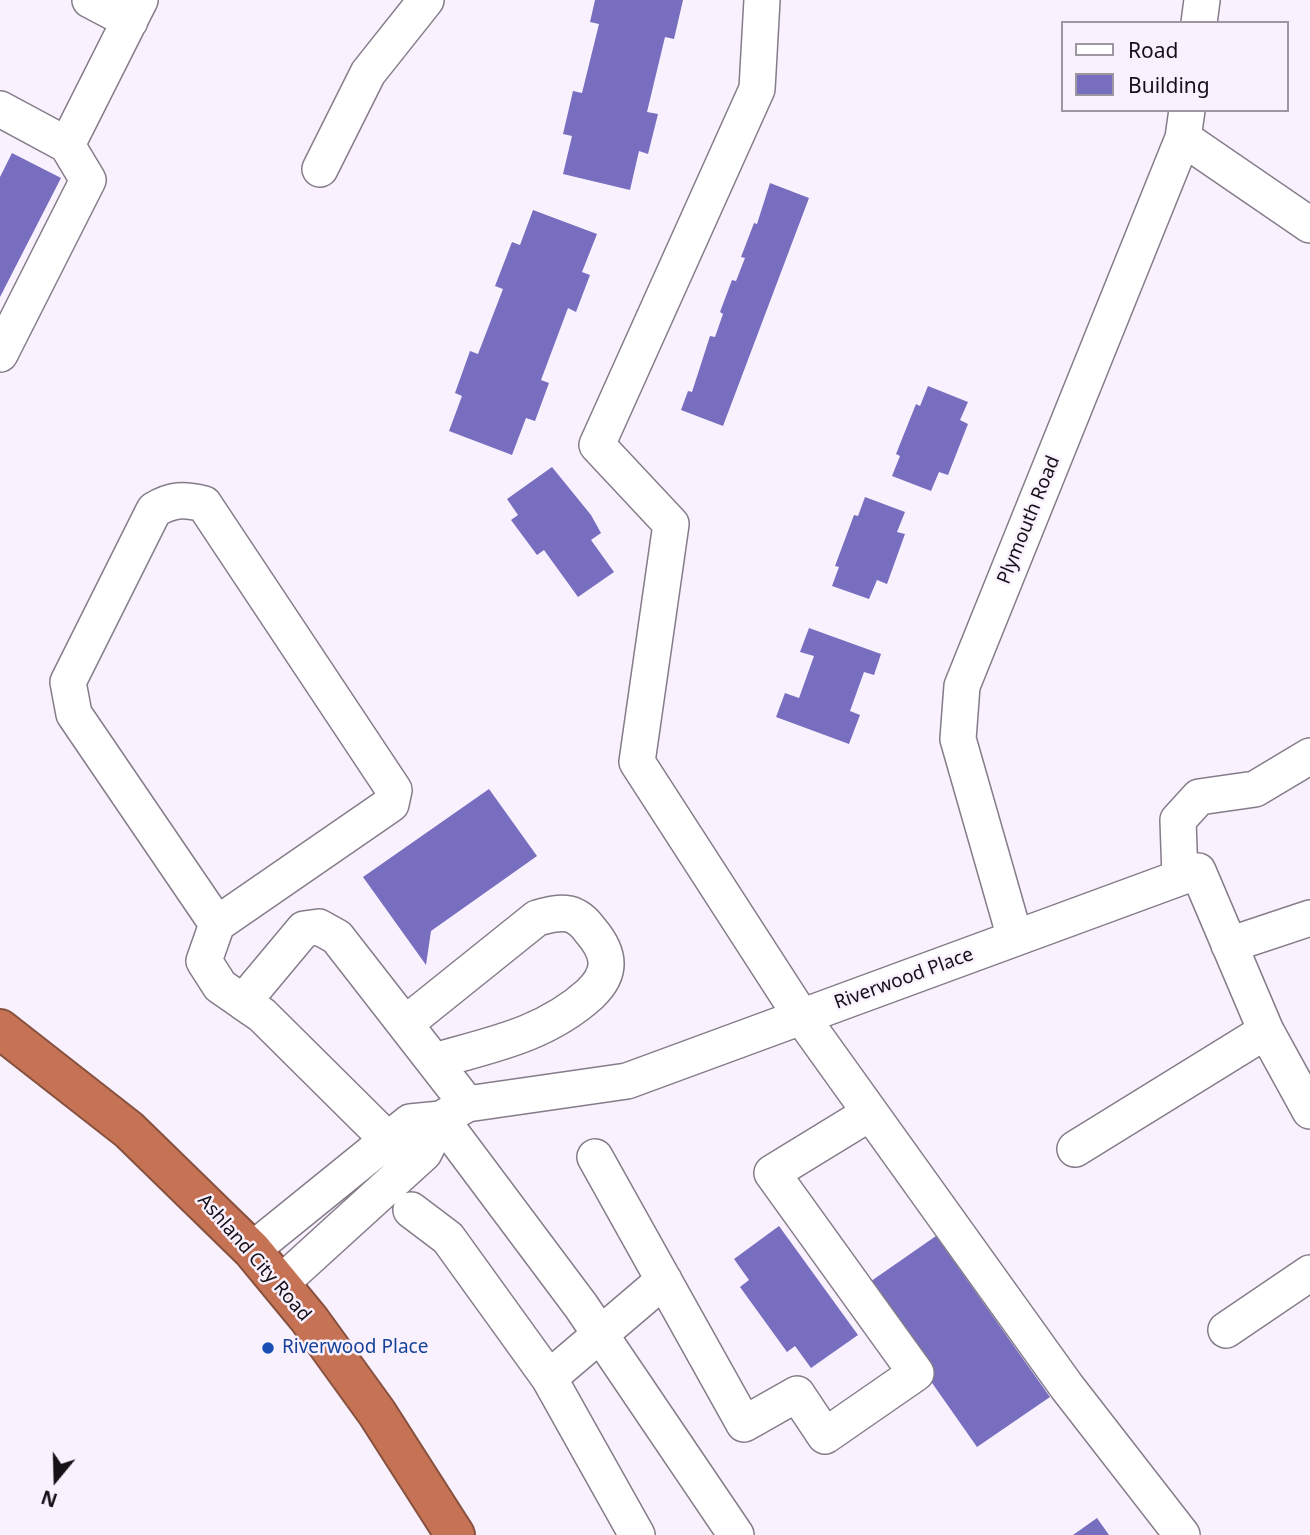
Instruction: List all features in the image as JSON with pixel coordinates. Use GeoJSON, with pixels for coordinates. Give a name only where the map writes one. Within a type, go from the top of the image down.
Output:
{"type":"FeatureCollection","features":[{"type":"Feature","properties":{"kind":"highway","name":"Ashland City Road"},"geometry":{"type":"LineString","coordinates":[[0,1029],[129,1130],[252,1250],[377,1413],[455,1535]]}},
{"type":"Feature","properties":{"kind":"street"},"geometry":{"type":"LineString","coordinates":[[67,145],[135,10],[90,0]]}},
{"type":"Feature","properties":{"kind":"street"},"geometry":{"type":"LineString","coordinates":[[320,169],[368,73],[426,0]]}},
{"type":"Feature","properties":{"kind":"street"},"geometry":{"type":"LineString","coordinates":[[762,0],[757,89],[597,445],[671,524],[637,762],[801,1016],[1066,1387],[1182,1535]]}},
{"type":"Feature","properties":{"kind":"street"},"geometry":{"type":"LineString","coordinates":[[1199,21],[1202,0]]}},
{"type":"Feature","properties":{"kind":"street"},"geometry":{"type":"LineString","coordinates":[[0,354],[88,180],[67,145],[4,123]]}},
{"type":"Feature","properties":{"kind":"street"},"geometry":{"type":"LineString","coordinates":[[1185,124],[1310,225]]}},
{"type":"Feature","properties":{"kind":"street","name":"Plymouth Road"},"geometry":{"type":"LineString","coordinates":[[1015,937],[958,739],[962,686],[1185,124]]}},
{"type":"Feature","properties":{"kind":"street"},"geometry":{"type":"LineString","coordinates":[[217,924],[74,714],[68,696],[68,682],[154,510],[183,499],[205,504],[394,790],[391,804],[217,924],[204,961],[220,986],[262,1015],[388,1140]]}},
{"type":"Feature","properties":{"kind":"street"},"geometry":{"type":"LineString","coordinates":[[1310,756],[1255,789],[1199,797],[1178,820],[1180,877],[1198,871],[1266,1031],[1310,1111]]}},
{"type":"Feature","properties":{"kind":"street","name":"Riverwood Place"},"geometry":{"type":"LineString","coordinates":[[252,1250],[410,1122],[454,1111],[627,1081],[1180,877]]}},
{"type":"Feature","properties":{"kind":"street"},"geometry":{"type":"LineString","coordinates":[[405,1024],[537,918],[554,913],[571,914],[584,923],[604,947],[607,966],[600,983],[589,995],[533,1033],[434,1061]]}},
{"type":"Feature","properties":{"kind":"street"},"geometry":{"type":"LineString","coordinates":[[1229,945],[1310,918]]}},
{"type":"Feature","properties":{"kind":"street"},"geometry":{"type":"LineString","coordinates":[[243,1002],[304,929],[318,927],[337,937],[434,1061],[454,1111],[736,1535]]}},
{"type":"Feature","properties":{"kind":"street"},"geometry":{"type":"LineString","coordinates":[[1075,1149],[1266,1031]]}},
{"type":"Feature","properties":{"kind":"street"},"geometry":{"type":"LineString","coordinates":[[280,1284],[424,1153],[454,1111]]}},
{"type":"Feature","properties":{"kind":"street"},"geometry":{"type":"LineString","coordinates":[[596,1157],[744,1424],[797,1394],[825,1436],[916,1373],[772,1173],[870,1113]]}},
{"type":"Feature","properties":{"kind":"street"},"geometry":{"type":"LineString","coordinates":[[411,1210],[448,1238],[549,1378],[637,1535]]}},
{"type":"Feature","properties":{"kind":"street"},"geometry":{"type":"LineString","coordinates":[[1226,1330],[1310,1273]]}},
{"type":"Feature","properties":{"kind":"street"},"geometry":{"type":"LineString","coordinates":[[549,1378],[664,1280]]}},
{"type":"Feature","properties":{"kind":"building"},"geometry":{"type":"Polygon","coordinates":[[[595,0],[683,0],[674,39],[665,37],[647,112],[658,114],[648,154],[639,151],[630,190],[563,174],[572,136],[563,134],[573,91],[582,93],[599,24],[590,22],[595,0]]]}},
{"type":"Feature","properties":{"kind":"building"},"geometry":{"type":"Polygon","coordinates":[[[12,153],[61,178],[0,297],[0,177],[12,153]]]}},
{"type":"Feature","properties":{"kind":"building"},"geometry":{"type":"Polygon","coordinates":[[[770,183],[809,198],[723,426],[681,410],[688,391],[692,392],[710,336],[715,337],[723,314],[720,312],[732,280],[736,281],[745,258],[741,257],[754,223],[757,224],[770,183]]]}},
{"type":"Feature","properties":{"kind":"building"},"geometry":{"type":"Polygon","coordinates":[[[533,210],[597,234],[582,272],[590,275],[576,312],[568,308],[541,380],[549,383],[535,421],[526,418],[512,455],[449,431],[462,396],[455,393],[470,351],[478,354],[503,289],[495,286],[512,242],[520,245],[533,210]]]}},
{"type":"Feature","properties":{"kind":"building"},"geometry":{"type":"Polygon","coordinates":[[[928,386],[968,402],[960,420],[968,424],[948,475],[939,472],[931,491],[892,476],[900,456],[896,454],[916,404],[920,406],[928,386]]]}},
{"type":"Feature","properties":{"kind":"building"},"geometry":{"type":"Polygon","coordinates":[[[552,467],[591,515],[601,533],[591,540],[614,572],[578,597],[544,550],[537,555],[511,520],[518,515],[507,499],[552,467]]]}},
{"type":"Feature","properties":{"kind":"building"},"geometry":{"type":"Polygon","coordinates":[[[865,497],[905,512],[897,532],[905,534],[887,584],[877,580],[869,599],[832,586],[839,567],[835,566],[854,515],[858,516],[865,497]]]}},
{"type":"Feature","properties":{"kind":"building"},"geometry":{"type":"Polygon","coordinates":[[[809,628],[881,654],[874,675],[864,672],[850,711],[860,715],[849,744],[776,717],[785,693],[799,698],[814,656],[800,652],[809,628]]]}},
{"type":"Feature","properties":{"kind":"building"},"geometry":{"type":"Polygon","coordinates":[[[489,789],[537,856],[431,931],[426,965],[363,877],[489,789]]]}},
{"type":"Feature","properties":{"kind":"building"},"geometry":{"type":"Polygon","coordinates":[[[779,1226],[858,1335],[811,1368],[795,1346],[787,1352],[740,1287],[749,1280],[734,1259],[779,1226]]]}},
{"type":"Feature","properties":{"kind":"building"},"geometry":{"type":"Polygon","coordinates":[[[936,1236],[1050,1397],[977,1447],[864,1286],[936,1236]]]}},
{"type":"Feature","properties":{"kind":"building"},"geometry":{"type":"Polygon","coordinates":[[[1097,1518],[1109,1535],[1073,1535],[1097,1518]]]}},
{"type":"Feature","properties":{"kind":"place","name":"Riverwood Place"},"geometry":{"type":"Point","coordinates":[268,1348]}}]}
